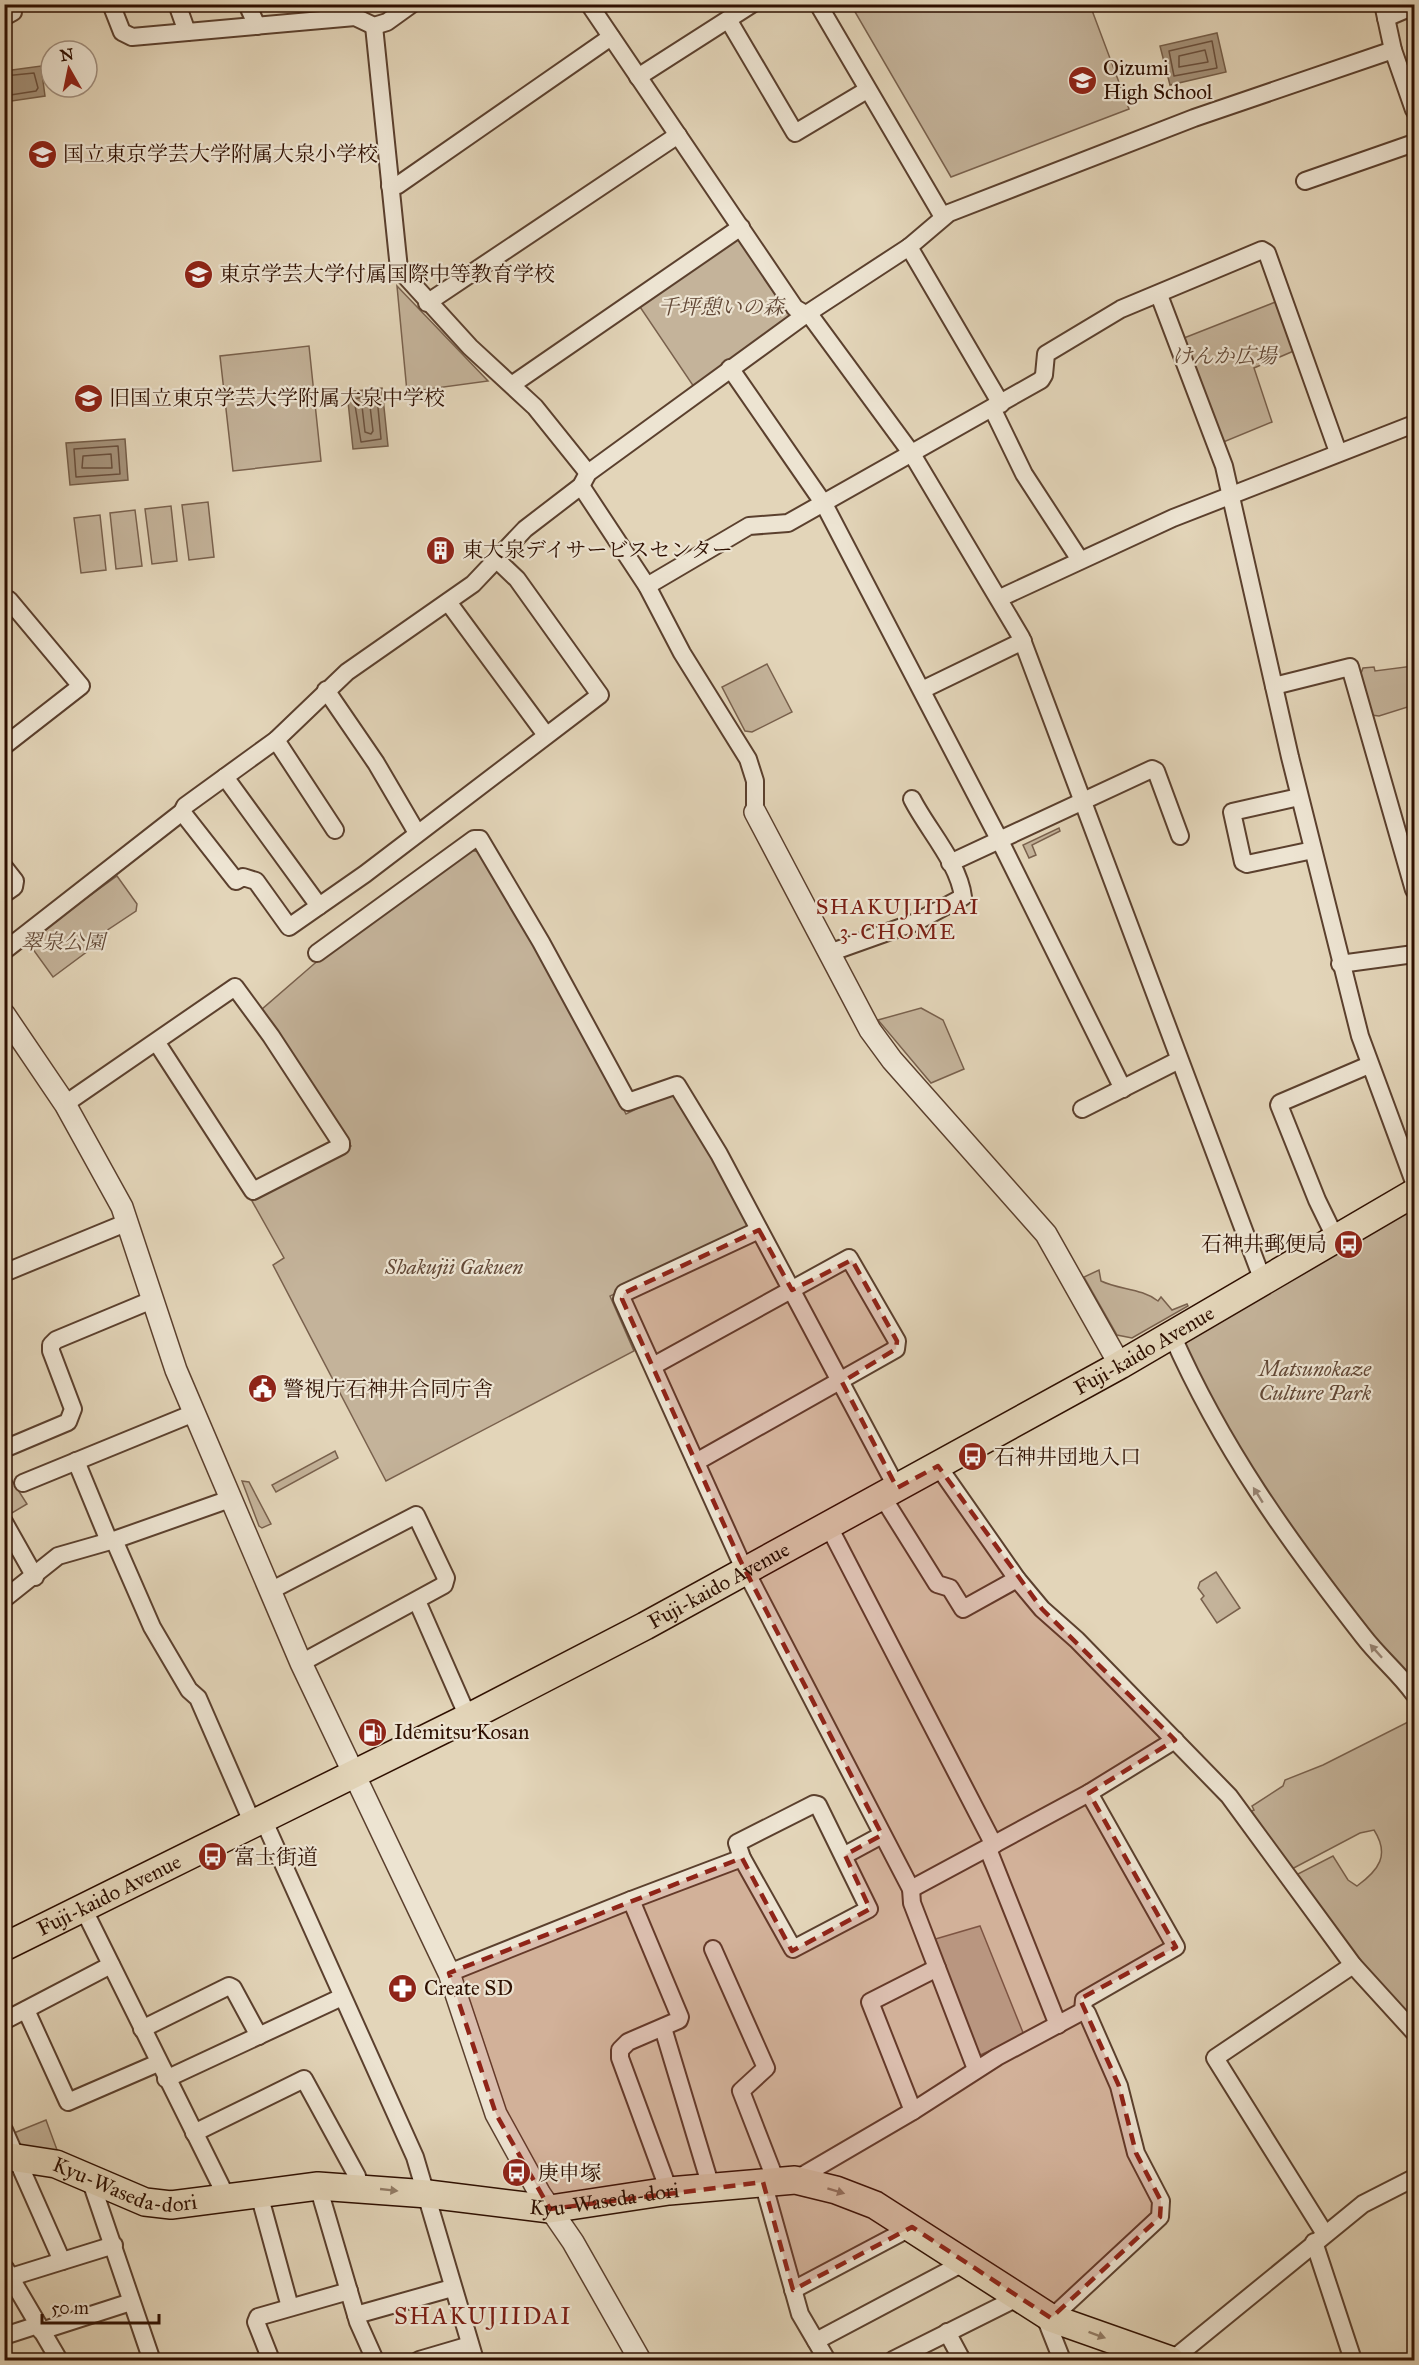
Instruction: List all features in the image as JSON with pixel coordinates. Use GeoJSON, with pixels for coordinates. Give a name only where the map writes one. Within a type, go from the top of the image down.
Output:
{"type":"FeatureCollection","features":[{"type":"Feature","properties":{"kind":"main road","name":"Fuji-kaido Avenue"},"geometry":{"type":"LineString","coordinates":[[4,1947],[624,1637],[1120,1365],[1414,1193]]}},
{"type":"Feature","properties":{"kind":"main road","name":"Kyu-Waseda-dori"},"geometry":{"type":"LineString","coordinates":[[10,2156],[56,2164],[145,2202],[171,2205],[318,2186],[358,2187],[550,2209],[669,2191],[778,2181],[836,2190],[875,2205],[1051,2318],[1137,2355],[1171,2361]]}},
{"type":"Feature","properties":{"kind":"street"},"geometry":{"type":"LineString","coordinates":[[4,17],[14,12],[13,4]]}},
{"type":"Feature","properties":{"kind":"street"},"geometry":{"type":"LineString","coordinates":[[111,4],[126,36],[355,17],[374,26],[387,22],[412,4]]}},
{"type":"Feature","properties":{"kind":"street"},"geometry":{"type":"LineString","coordinates":[[177,4],[188,32]]}},
{"type":"Feature","properties":{"kind":"street"},"geometry":{"type":"LineString","coordinates":[[247,4],[257,26]]}},
{"type":"Feature","properties":{"kind":"street"},"geometry":{"type":"LineString","coordinates":[[589,4],[795,308],[812,318],[912,454],[1000,598],[1023,641],[1263,1281]]}},
{"type":"Feature","properties":{"kind":"street"},"geometry":{"type":"LineString","coordinates":[[638,77],[729,21],[752,4]]}},
{"type":"Feature","properties":{"kind":"street"},"geometry":{"type":"LineString","coordinates":[[818,4],[943,217]]}},
{"type":"Feature","properties":{"kind":"street"},"geometry":{"type":"LineString","coordinates":[[1414,6],[1384,11],[1393,50],[1414,110]]}},
{"type":"Feature","properties":{"kind":"street"},"geometry":{"type":"LineString","coordinates":[[729,21],[795,133],[867,90]]}},
{"type":"Feature","properties":{"kind":"street"},"geometry":{"type":"LineString","coordinates":[[374,26],[399,269],[470,347],[513,384],[535,407],[585,479],[647,586],[682,653],[751,765],[755,781],[755,812],[870,1030],[892,1060],[996,1174],[1046,1234],[1120,1365]]}},
{"type":"Feature","properties":{"kind":"street"},"geometry":{"type":"LineString","coordinates":[[390,186],[398,185],[611,37]]}},
{"type":"Feature","properties":{"kind":"street"},"geometry":{"type":"LineString","coordinates":[[4,951],[182,812],[185,806],[276,740],[326,690],[473,584],[525,529],[585,479],[730,368],[909,247],[943,217],[1194,118],[1393,50]]}},
{"type":"Feature","properties":{"kind":"street"},"geometry":{"type":"LineString","coordinates":[[428,303],[678,135]]}},
{"type":"Feature","properties":{"kind":"street"},"geometry":{"type":"LineString","coordinates":[[1305,181],[1414,143]]}},
{"type":"Feature","properties":{"kind":"street"},"geometry":{"type":"LineString","coordinates":[[513,384],[741,227]]}},
{"type":"Feature","properties":{"kind":"street"},"geometry":{"type":"LineString","coordinates":[[909,247],[996,406],[1024,474],[1080,560]]}},
{"type":"Feature","properties":{"kind":"street"},"geometry":{"type":"LineString","coordinates":[[647,586],[749,526],[783,525],[824,504],[996,406],[1043,378],[1045,358],[1050,350],[1121,309],[1265,250],[1338,452]]}},
{"type":"Feature","properties":{"kind":"street"},"geometry":{"type":"LineString","coordinates":[[1159,295],[1224,466],[1299,797],[1340,964],[1369,1065],[1414,1182]]}},
{"type":"Feature","properties":{"kind":"street"},"geometry":{"type":"LineString","coordinates":[[730,368],[824,504],[999,839],[1123,1089]]}},
{"type":"Feature","properties":{"kind":"street"},"geometry":{"type":"LineString","coordinates":[[1000,598],[1080,560],[1232,494],[1414,424]]}},
{"type":"Feature","properties":{"kind":"street"},"geometry":{"type":"LineString","coordinates":[[182,812],[236,881],[243,877],[256,881],[289,927],[600,695],[517,579],[496,559]]}},
{"type":"Feature","properties":{"kind":"street"},"geometry":{"type":"LineString","coordinates":[[4,746],[81,686],[12,598]]}},
{"type":"Feature","properties":{"kind":"street"},"geometry":{"type":"LineString","coordinates":[[448,602],[546,735]]}},
{"type":"Feature","properties":{"kind":"street"},"geometry":{"type":"LineString","coordinates":[[922,690],[1023,641]]}},
{"type":"Feature","properties":{"kind":"street"},"geometry":{"type":"LineString","coordinates":[[1274,686],[1350,667],[1414,890]]}},
{"type":"Feature","properties":{"kind":"street"},"geometry":{"type":"LineString","coordinates":[[326,690],[376,764],[417,832]]}},
{"type":"Feature","properties":{"kind":"street"},"geometry":{"type":"LineString","coordinates":[[276,740],[335,830]]}},
{"type":"Feature","properties":{"kind":"street"},"geometry":{"type":"LineString","coordinates":[[950,863],[1129,777],[1155,769],[1180,836]]}},
{"type":"Feature","properties":{"kind":"street"},"geometry":{"type":"LineString","coordinates":[[225,777],[320,906]]}},
{"type":"Feature","properties":{"kind":"street"},"geometry":{"type":"LineString","coordinates":[[1299,797],[1232,812],[1243,862],[1247,864],[1313,850]]}},
{"type":"Feature","properties":{"kind":"street"},"geometry":{"type":"LineString","coordinates":[[829,953],[916,922],[963,897],[950,863],[934,832],[923,821],[912,799]]}},
{"type":"Feature","properties":{"kind":"street"},"geometry":{"type":"LineString","coordinates":[[316,952],[474,839],[480,839],[541,942],[628,1102],[677,1085],[719,1154],[842,1382],[890,1492],[937,1584],[950,1588],[963,1609],[1017,1579]]}},
{"type":"Feature","properties":{"kind":"street"},"geometry":{"type":"LineString","coordinates":[[4,867],[15,880],[14,887],[4,894]]}},
{"type":"Feature","properties":{"kind":"street"},"geometry":{"type":"LineString","coordinates":[[1340,964],[1414,954]]}},
{"type":"Feature","properties":{"kind":"street"},"geometry":{"type":"LineString","coordinates":[[65,1104],[237,988],[277,1045],[341,1146],[253,1191],[157,1043]]}},
{"type":"Feature","properties":{"kind":"street"},"geometry":{"type":"LineString","coordinates":[[4,1014],[65,1104],[113,1187],[128,1222],[176,1370],[230,1499],[272,1590],[301,1663],[449,1973],[496,2114],[550,2209],[573,2242],[640,2361]]}},
{"type":"Feature","properties":{"kind":"street"},"geometry":{"type":"LineString","coordinates":[[1082,1109],[1179,1060]]}},
{"type":"Feature","properties":{"kind":"street"},"geometry":{"type":"LineString","coordinates":[[1336,1239],[1317,1200],[1279,1106],[1280,1103],[1369,1065]]}},
{"type":"Feature","properties":{"kind":"street"},"geometry":{"type":"LineString","coordinates":[[6,1270],[128,1222]]}},
{"type":"Feature","properties":{"kind":"street"},"geometry":{"type":"LineString","coordinates":[[759,1230],[622,1296],[745,1570],[910,1889],[910,1899],[976,2069]]}},
{"type":"Feature","properties":{"kind":"street"},"geometry":{"type":"LineString","coordinates":[[653,1366],[849,1258],[897,1341],[897,1349],[842,1382],[696,1462]]}},
{"type":"Feature","properties":{"kind":"street"},"geometry":{"type":"LineString","coordinates":[[4,1449],[68,1422],[72,1416],[73,1409],[51,1351],[51,1345],[56,1340],[152,1300]]}},
{"type":"Feature","properties":{"kind":"street"},"geometry":{"type":"LineString","coordinates":[[1172,1335],[1213,1419],[1272,1517],[1365,1639],[1414,1694]]}},
{"type":"Feature","properties":{"kind":"street"},"geometry":{"type":"LineString","coordinates":[[23,1483],[194,1413]]}},
{"type":"Feature","properties":{"kind":"street"},"geometry":{"type":"LineString","coordinates":[[76,1461],[152,1627],[189,1690],[198,1698],[342,1997],[415,2157],[428,2194],[452,2288],[472,2353],[419,2361]]}},
{"type":"Feature","properties":{"kind":"street"},"geometry":{"type":"LineString","coordinates":[[938,1466],[1017,1579],[1042,1609],[1077,1640],[1229,1796],[1353,1965],[1414,2032]]}},
{"type":"Feature","properties":{"kind":"street"},"geometry":{"type":"LineString","coordinates":[[4,1599],[35,1577],[58,1556],[112,1541],[230,1499]]}},
{"type":"Feature","properties":{"kind":"street"},"geometry":{"type":"LineString","coordinates":[[272,1590],[416,1515],[446,1582],[417,1601],[301,1663]]}},
{"type":"Feature","properties":{"kind":"street"},"geometry":{"type":"LineString","coordinates":[[4,1522],[35,1577]]}},
{"type":"Feature","properties":{"kind":"street"},"geometry":{"type":"LineString","coordinates":[[828,1525],[991,1847],[1058,2025]]}},
{"type":"Feature","properties":{"kind":"street"},"geometry":{"type":"LineString","coordinates":[[417,1601],[468,1717]]}},
{"type":"Feature","properties":{"kind":"street"},"geometry":{"type":"LineString","coordinates":[[910,1889],[1089,1793],[1175,1740]]}},
{"type":"Feature","properties":{"kind":"street"},"geometry":{"type":"LineString","coordinates":[[1062,2361],[1046,2325],[1162,2213],[1161,2201],[1136,2153],[1119,2086],[1083,2010],[1087,1996],[1176,1947],[1089,1793]]}},
{"type":"Feature","properties":{"kind":"street"},"geometry":{"type":"LineString","coordinates":[[814,1804],[818,1805],[845,1855],[869,1909],[793,1949],[737,1845],[738,1842],[814,1804]]}},
{"type":"Feature","properties":{"kind":"street"},"geometry":{"type":"LineString","coordinates":[[845,1855],[882,1835]]}},
{"type":"Feature","properties":{"kind":"street"},"geometry":{"type":"LineString","coordinates":[[449,1973],[742,1858]]}},
{"type":"Feature","properties":{"kind":"street"},"geometry":{"type":"LineString","coordinates":[[631,1900],[680,2017],[679,2020],[622,2046],[620,2058],[669,2191]]}},
{"type":"Feature","properties":{"kind":"street"},"geometry":{"type":"LineString","coordinates":[[82,1908],[227,2198]]}},
{"type":"Feature","properties":{"kind":"street"},"geometry":{"type":"LineString","coordinates":[[713,1949],[766,2068],[741,2091],[778,2181],[793,2290],[800,2314],[827,2361]]}},
{"type":"Feature","properties":{"kind":"street"},"geometry":{"type":"LineString","coordinates":[[4,2021],[111,1965]]}},
{"type":"Feature","properties":{"kind":"street"},"geometry":{"type":"LineString","coordinates":[[1353,1965],[1215,2058],[1320,2238],[1353,2361]]}},
{"type":"Feature","properties":{"kind":"street"},"geometry":{"type":"LineString","coordinates":[[913,2111],[870,2002],[937,1968]]}},
{"type":"Feature","properties":{"kind":"street"},"geometry":{"type":"LineString","coordinates":[[142,2029],[229,1986],[233,1988],[258,2036]]}},
{"type":"Feature","properties":{"kind":"street"},"geometry":{"type":"LineString","coordinates":[[166,2079],[342,1997]]}},
{"type":"Feature","properties":{"kind":"street"},"geometry":{"type":"LineString","coordinates":[[26,2010],[68,2102],[158,2064]]}},
{"type":"Feature","properties":{"kind":"street"},"geometry":{"type":"LineString","coordinates":[[778,2181],[913,2111],[976,2069],[1083,2010]]}},
{"type":"Feature","properties":{"kind":"street"},"geometry":{"type":"LineString","coordinates":[[663,2028],[711,2187]]}},
{"type":"Feature","properties":{"kind":"street"},"geometry":{"type":"LineString","coordinates":[[194,2133],[304,2079],[357,2176],[358,2187]]}},
{"type":"Feature","properties":{"kind":"street"},"geometry":{"type":"LineString","coordinates":[[4,2130],[10,2156],[62,2261]]}},
{"type":"Feature","properties":{"kind":"street"},"geometry":{"type":"LineString","coordinates":[[88,2176],[151,2358],[149,2361]]}},
{"type":"Feature","properties":{"kind":"street"},"geometry":{"type":"LineString","coordinates":[[1171,2361],[1363,2204],[1414,2178]]}},
{"type":"Feature","properties":{"kind":"street"},"geometry":{"type":"LineString","coordinates":[[318,2186],[356,2315],[375,2361]]}},
{"type":"Feature","properties":{"kind":"street"},"geometry":{"type":"LineString","coordinates":[[259,2194],[290,2307]]}},
{"type":"Feature","properties":{"kind":"street"},"geometry":{"type":"LineString","coordinates":[[793,2290],[912,2228]]}},
{"type":"Feature","properties":{"kind":"street"},"geometry":{"type":"LineString","coordinates":[[58,2360],[8,2273],[114,2246]]}},
{"type":"Feature","properties":{"kind":"street"},"geometry":{"type":"LineString","coordinates":[[816,2341],[965,2262]]}},
{"type":"Feature","properties":{"kind":"street"},"geometry":{"type":"LineString","coordinates":[[356,2315],[452,2288]]}},
{"type":"Feature","properties":{"kind":"street"},"geometry":{"type":"LineString","coordinates":[[271,2361],[256,2319],[349,2290]]}},
{"type":"Feature","properties":{"kind":"street"},"geometry":{"type":"LineString","coordinates":[[893,2361],[1019,2297]]}},
{"type":"Feature","properties":{"kind":"street"},"geometry":{"type":"LineString","coordinates":[[4,2336],[131,2302]]}},
{"type":"Feature","properties":{"kind":"street"},"geometry":{"type":"LineString","coordinates":[[947,2332],[962,2361]]}},
{"type":"Feature","properties":{"kind":"highlighted area"},"geometry":{"type":"Polygon","coordinates":[[[759,1230],[792,1290],[852,1260],[897,1341],[896,1349],[842,1382],[897,1488],[938,1466],[1042,1609],[1175,1740],[1089,1793],[1176,1947],[1080,1999],[1119,2086],[1136,2153],[1161,2201],[1160,2217],[1051,2318],[912,2227],[793,2290],[763,2182],[550,2209],[496,2114],[449,1973],[742,1858],[792,1951],[870,1909],[845,1855],[882,1835],[740,1560],[622,1299],[624,1293],[759,1230]]]}},
{"type":"Feature","properties":{"kind":"green space"},"geometry":{"type":"Polygon","coordinates":[[[851,5],[1090,5],[1129,109],[951,177],[851,5]]]}},
{"type":"Feature","properties":{"kind":"green space","name":"千坪憩いの森"},"geometry":{"type":"Polygon","coordinates":[[[739,236],[794,316],[694,387],[638,304],[739,236]]]}},
{"type":"Feature","properties":{"kind":"green space"},"geometry":{"type":"Polygon","coordinates":[[[397,286],[488,381],[407,392],[397,286]]]}},
{"type":"Feature","properties":{"kind":"green space","name":"けんか広場"},"geometry":{"type":"Polygon","coordinates":[[[1278,301],[1296,350],[1254,368],[1272,422],[1221,443],[1184,338],[1278,301]]]}},
{"type":"Feature","properties":{"kind":"green space"},"geometry":{"type":"Polygon","coordinates":[[[309,346],[321,461],[233,471],[220,356],[309,346]]]}},
{"type":"Feature","properties":{"kind":"green space"},"geometry":{"type":"Polygon","coordinates":[[[208,502],[214,557],[189,560],[182,505],[208,502]]]}},
{"type":"Feature","properties":{"kind":"green space"},"geometry":{"type":"Polygon","coordinates":[[[171,506],[177,561],[152,564],[145,509],[171,506]]]}},
{"type":"Feature","properties":{"kind":"green space"},"geometry":{"type":"Polygon","coordinates":[[[135,510],[142,566],[116,569],[110,513],[135,510]]]}},
{"type":"Feature","properties":{"kind":"green space"},"geometry":{"type":"Polygon","coordinates":[[[100,515],[106,570],[81,573],[74,518],[100,515]]]}},
{"type":"Feature","properties":{"kind":"green space"},"geometry":{"type":"Polygon","coordinates":[[[767,664],[792,712],[752,732],[745,731],[722,687],[767,664]]]}},
{"type":"Feature","properties":{"kind":"green space"},"geometry":{"type":"Polygon","coordinates":[[[1413,666],[1414,705],[1379,716],[1371,715],[1360,676],[1363,668],[1374,667],[1375,671],[1413,666]]]}},
{"type":"Feature","properties":{"kind":"green space"},"geometry":{"type":"Polygon","coordinates":[[[1059,828],[1060,831],[1032,845],[1036,855],[1029,858],[1023,845],[1059,828]]]}},
{"type":"Feature","properties":{"kind":"green space","name":"Shakujii Gakuen"},"geometry":{"type":"Polygon","coordinates":[[[470,850],[479,852],[555,980],[626,1114],[671,1092],[674,1093],[724,1176],[750,1228],[610,1296],[634,1351],[386,1481],[273,1265],[284,1258],[252,1201],[351,1146],[261,1010],[314,964],[470,850]]]}},
{"type":"Feature","properties":{"kind":"green space","name":"翠泉公園"},"geometry":{"type":"Polygon","coordinates":[[[117,876],[137,904],[136,911],[97,937],[100,942],[53,977],[27,941],[117,876]]]}},
{"type":"Feature","properties":{"kind":"green space"},"geometry":{"type":"Polygon","coordinates":[[[921,1008],[943,1020],[964,1069],[931,1083],[878,1020],[921,1008]]]}},
{"type":"Feature","properties":{"kind":"green space","name":"Matsunokaze Culture Park"},"geometry":{"type":"Polygon","coordinates":[[[1414,1208],[1414,1687],[1276,1511],[1215,1406],[1183,1342],[1414,1208]]]}},
{"type":"Feature","properties":{"kind":"green space"},"geometry":{"type":"Polygon","coordinates":[[[1099,1270],[1101,1281],[1138,1291],[1158,1301],[1161,1297],[1172,1310],[1187,1304],[1188,1306],[1132,1338],[1117,1335],[1084,1277],[1099,1270]]]}},
{"type":"Feature","properties":{"kind":"green space"},"geometry":{"type":"Polygon","coordinates":[[[335,1451],[338,1458],[276,1492],[272,1485],[335,1451]]]}},
{"type":"Feature","properties":{"kind":"green space"},"geometry":{"type":"Polygon","coordinates":[[[4,1468],[27,1504],[7,1516],[5,1511],[4,1468]]]}},
{"type":"Feature","properties":{"kind":"green space"},"geometry":{"type":"Polygon","coordinates":[[[242,1481],[249,1482],[271,1524],[262,1528],[259,1526],[242,1481]]]}},
{"type":"Feature","properties":{"kind":"green space"},"geometry":{"type":"Polygon","coordinates":[[[1216,1572],[1240,1608],[1217,1623],[1201,1599],[1204,1596],[1198,1588],[1200,1582],[1216,1572]]]}},
{"type":"Feature","properties":{"kind":"green space"},"geometry":{"type":"Polygon","coordinates":[[[1414,1719],[1414,2027],[1357,1961],[1294,1876],[1333,1856],[1348,1880],[1357,1886],[1371,1874],[1380,1861],[1381,1847],[1374,1830],[1360,1833],[1290,1870],[1249,1812],[1254,1810],[1252,1806],[1283,1786],[1285,1780],[1323,1765],[1414,1719]]]}},
{"type":"Feature","properties":{"kind":"green space"},"geometry":{"type":"Polygon","coordinates":[[[980,1926],[1024,2035],[976,2057],[932,1940],[980,1926]]]}},
{"type":"Feature","properties":{"kind":"green space"},"geometry":{"type":"Polygon","coordinates":[[[46,2120],[60,2158],[23,2154],[14,2133],[46,2120]]]}},
{"type":"Feature","properties":{"kind":"water"},"geometry":{"type":"Polygon","coordinates":[[[1217,33],[1226,72],[1170,85],[1160,46],[1217,33]]]}},
{"type":"Feature","properties":{"kind":"water"},"geometry":{"type":"Polygon","coordinates":[[[39,66],[39,97],[5,102],[5,71],[39,66]]]}},
{"type":"Feature","properties":{"kind":"water"},"geometry":{"type":"Polygon","coordinates":[[[382,388],[388,446],[353,449],[347,392],[382,388]]]}},
{"type":"Feature","properties":{"kind":"water"},"geometry":{"type":"Polygon","coordinates":[[[125,439],[128,480],[70,485],[66,443],[125,439]]]}},
{"type":"Feature","properties":{"kind":"place","name":"Oizumi High School"},"geometry":{"type":"Point","coordinates":[1082,80]}},
{"type":"Feature","properties":{"kind":"place","name":"国立東京学芸大学附属大泉小学校"},"geometry":{"type":"Point","coordinates":[42,154]}},
{"type":"Feature","properties":{"kind":"place","name":"東京学芸大学付属国際中等教育学校"},"geometry":{"type":"Point","coordinates":[198,274]}},
{"type":"Feature","properties":{"kind":"place","name":"旧国立東京学芸大学附属大泉中学校"},"geometry":{"type":"Point","coordinates":[88,398]}},
{"type":"Feature","properties":{"kind":"place","name":"東大泉デイサービスセンター"},"geometry":{"type":"Point","coordinates":[441,550]}},
{"type":"Feature","properties":{"kind":"place","name":"石神井郵便局"},"geometry":{"type":"Point","coordinates":[1348,1244]}},
{"type":"Feature","properties":{"kind":"place","name":"警視庁石神井合同庁舎"},"geometry":{"type":"Point","coordinates":[262,1389]}},
{"type":"Feature","properties":{"kind":"place","name":"石神井団地入口"},"geometry":{"type":"Point","coordinates":[973,1457]}},
{"type":"Feature","properties":{"kind":"place","name":"Idemitsu Kosan"},"geometry":{"type":"Point","coordinates":[373,1732]}},
{"type":"Feature","properties":{"kind":"place","name":"富士街道"},"geometry":{"type":"Point","coordinates":[213,1857]}},
{"type":"Feature","properties":{"kind":"place","name":"Create SD"},"geometry":{"type":"Point","coordinates":[403,1988]}},
{"type":"Feature","properties":{"kind":"place","name":"庚申塚"},"geometry":{"type":"Point","coordinates":[517,2173]}},
{"type":"Feature","properties":{"kind":"district","name":"SHAKUJIIDAI 3-CHOME"},"geometry":{"type":"Point","coordinates":[898,918]}},
{"type":"Feature","properties":{"kind":"district","name":"SHAKUJIIDAI"},"geometry":{"type":"Point","coordinates":[483,2316]}}]}
